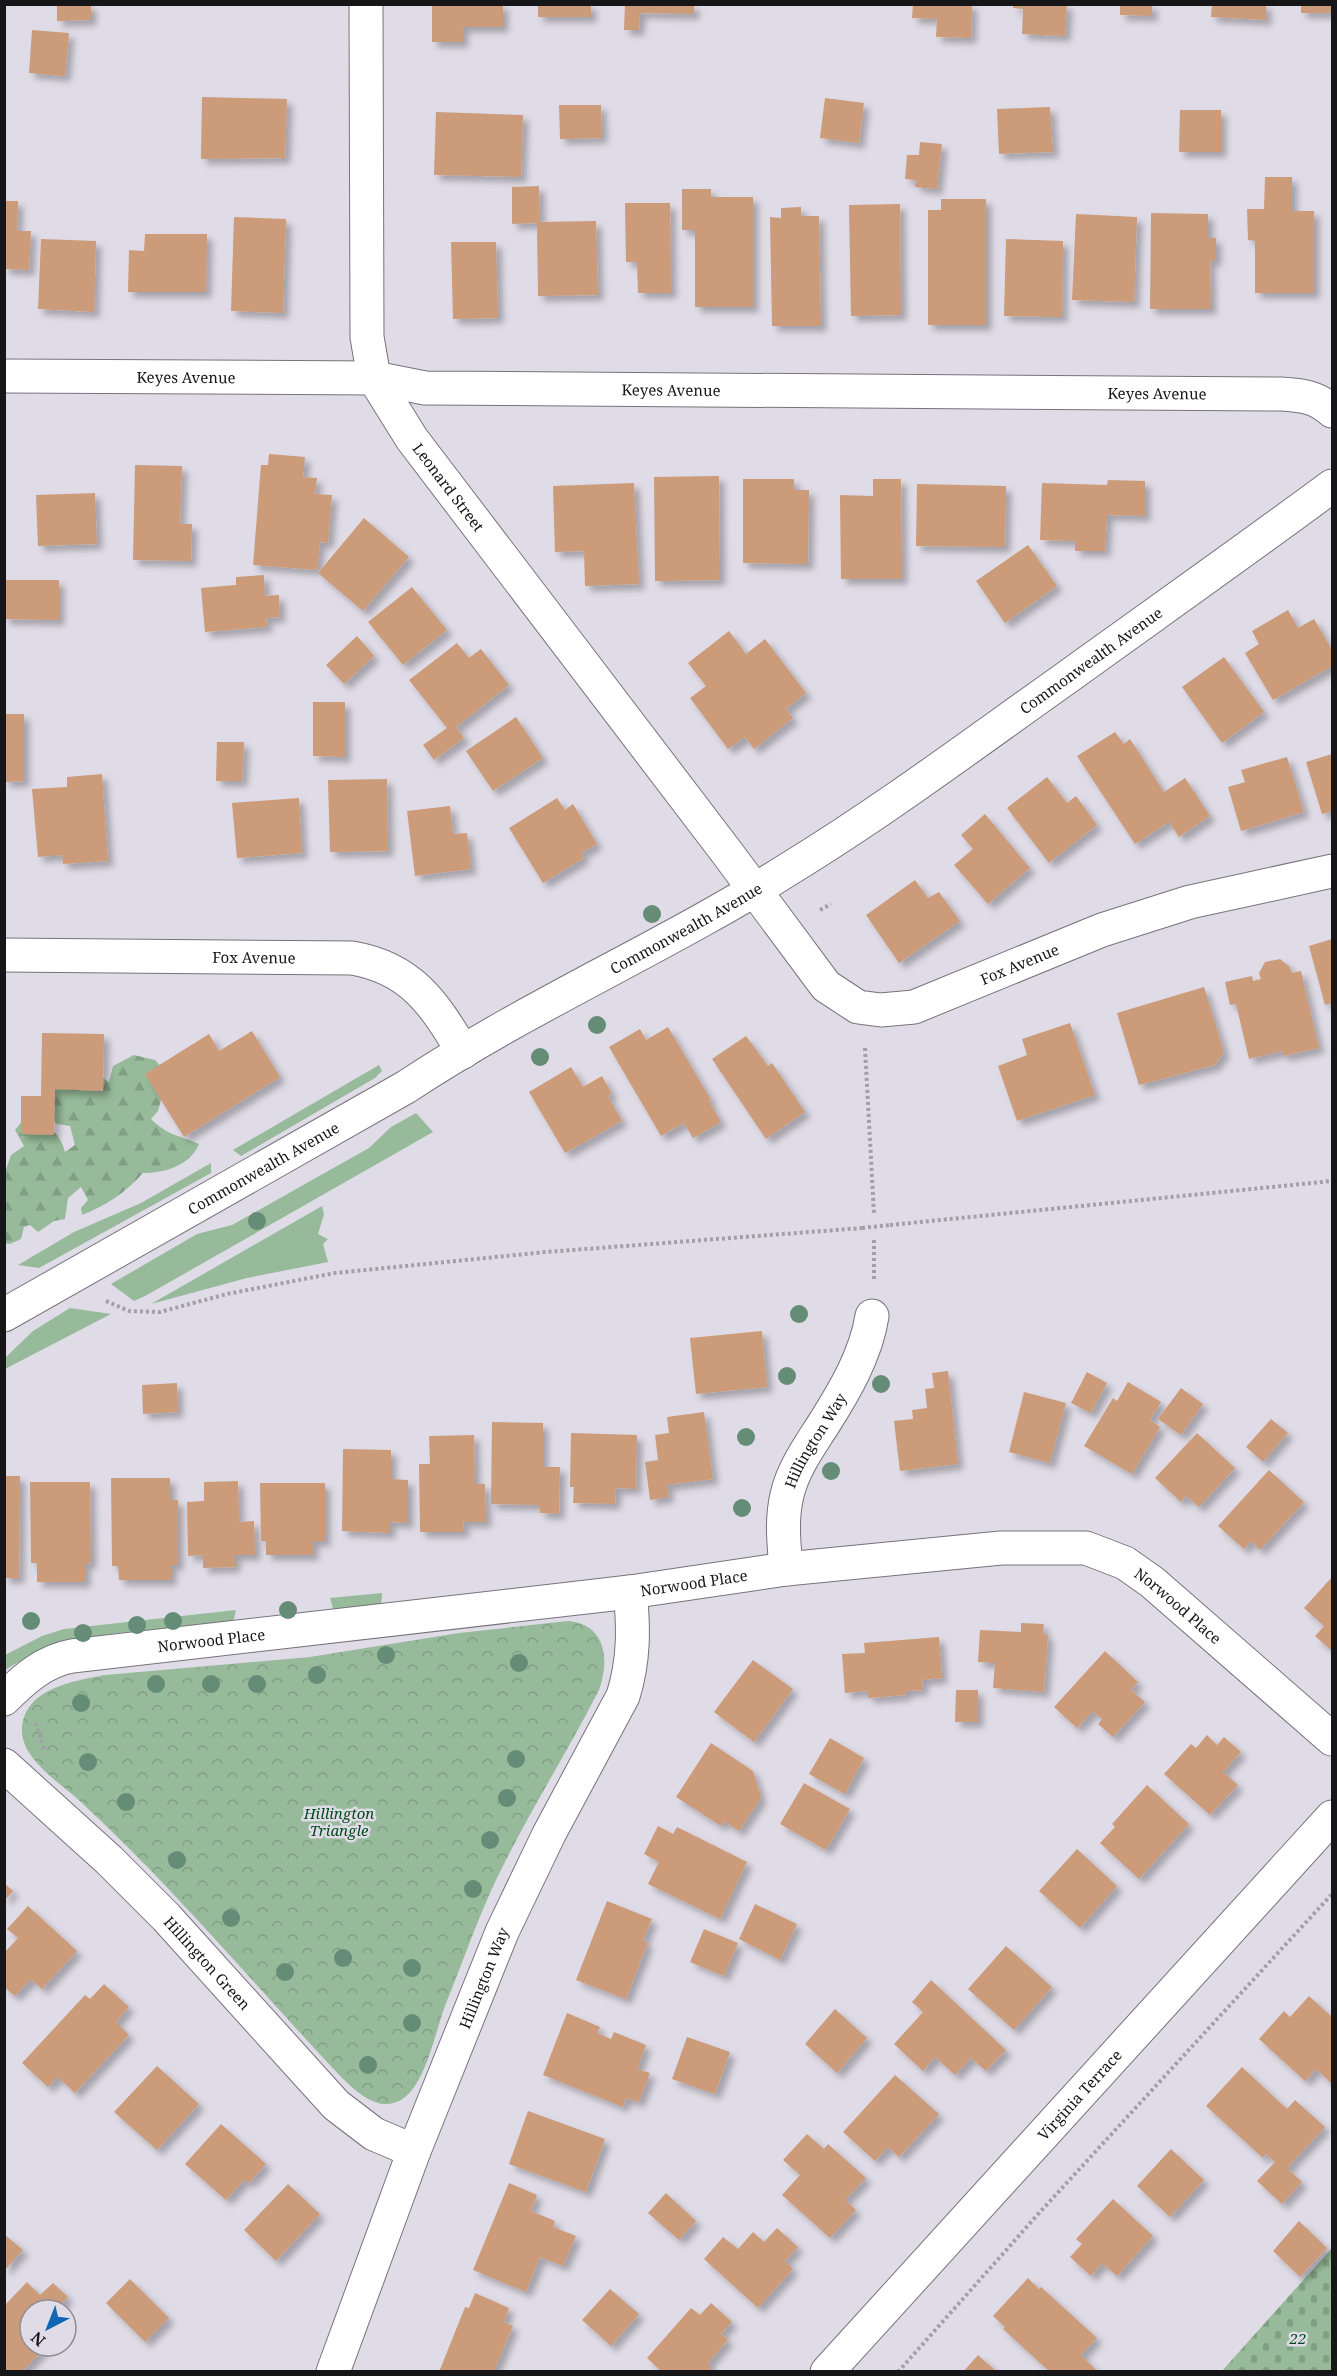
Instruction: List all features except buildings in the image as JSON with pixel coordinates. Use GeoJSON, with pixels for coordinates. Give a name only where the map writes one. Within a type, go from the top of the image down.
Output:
{"type":"FeatureCollection","features":[{"type":"Feature","properties":{"kind":"street","name":"Leonard Street"},"geometry":{"type":"LineString","coordinates":[[366,4],[367,337],[374,378],[412,439],[755,890]]}},
{"type":"Feature","properties":{"kind":"street","name":"Keyes Avenue"},"geometry":{"type":"LineString","coordinates":[[4,376],[374,378],[425,388],[1281,394],[1303,395],[1324,404],[1332,411]]}},
{"type":"Feature","properties":{"kind":"street","name":"Commonwealth Avenue"},"geometry":{"type":"LineString","coordinates":[[4,1315],[396,1093],[463,1052],[755,890],[794,866],[983,737],[1332,486]]}},
{"type":"Feature","properties":{"kind":"street","name":"Fox Avenue"},"geometry":{"type":"LineString","coordinates":[[755,890],[826,986],[850,1004],[889,1010],[922,1005],[1102,930],[1191,902],[1332,871]]}},
{"type":"Feature","properties":{"kind":"street","name":"Fox Avenue"},"geometry":{"type":"LineString","coordinates":[[4,955],[352,958],[370,961],[403,976],[419,989],[435,1007],[463,1052]]}},
{"type":"Feature","properties":{"kind":"street","name":"Hillington Way"},"geometry":{"type":"LineString","coordinates":[[786,1569],[782,1524],[790,1484],[803,1456],[852,1375],[873,1316]]}},
{"type":"Feature","properties":{"kind":"street","name":"Norwood Place"},"geometry":{"type":"LineString","coordinates":[[4,1699],[33,1673],[52,1661],[72,1656],[630,1592],[786,1569],[1001,1548],[1086,1548],[1125,1563],[1152,1582],[1332,1739]]}},
{"type":"Feature","properties":{"kind":"street","name":"Hillington Way"},"geometry":{"type":"LineString","coordinates":[[333,2372],[414,2151],[507,1921],[549,1834],[623,1696],[633,1648],[630,1592]]}},
{"type":"Feature","properties":{"kind":"street","name":"Hillington Green"},"geometry":{"type":"LineString","coordinates":[[4,1765],[101,1852],[166,1917],[336,2105],[374,2134],[414,2151]]}},
{"type":"Feature","properties":{"kind":"street","name":"Virginia Terrace"},"geometry":{"type":"LineString","coordinates":[[827,2372],[1332,1817]]}},
{"type":"Feature","properties":{"kind":"path"},"geometry":{"type":"LineString","coordinates":[[820,910],[831,904]]}},
{"type":"Feature","properties":{"kind":"path"},"geometry":{"type":"LineString","coordinates":[[865,1008],[874,1214]]}},
{"type":"Feature","properties":{"kind":"path"},"geometry":{"type":"LineString","coordinates":[[98,1299],[129,1311],[160,1312],[227,1294],[335,1273],[546,1252],[862,1228],[1332,1181]]}},
{"type":"Feature","properties":{"kind":"path"},"geometry":{"type":"LineString","coordinates":[[35,1722],[44,1745],[45,1758]]}},
{"type":"Feature","properties":{"kind":"path"},"geometry":{"type":"LineString","coordinates":[[898,2372],[1040,2212],[1332,1894]]}},
{"type":"Feature","properties":{"kind":"green space"},"geometry":{"type":"Polygon","coordinates":[[[134,1055],[155,1060],[168,1075],[158,1111],[151,1119],[169,1132],[199,1144],[195,1152],[176,1167],[159,1172],[143,1173],[115,1198],[82,1215],[81,1208],[88,1200],[81,1187],[68,1198],[65,1219],[54,1221],[38,1232],[30,1225],[24,1227],[21,1239],[10,1244],[5,1243],[5,1172],[11,1155],[24,1146],[15,1130],[28,1114],[56,1134],[65,1152],[75,1145],[70,1126],[57,1124],[43,1111],[44,1093],[97,1074],[109,1082],[113,1066],[134,1055]]]}},
{"type":"Feature","properties":{"kind":"green space"},"geometry":{"type":"Polygon","coordinates":[[[379,1065],[382,1071],[375,1078],[241,1156],[233,1150],[379,1065]]]}},
{"type":"Feature","properties":{"kind":"green space"},"geometry":{"type":"Polygon","coordinates":[[[416,1113],[433,1132],[147,1295],[134,1301],[111,1284],[197,1234],[232,1225],[250,1215],[369,1148],[391,1127],[416,1113]]]}},
{"type":"Feature","properties":{"kind":"green space"},"geometry":{"type":"Polygon","coordinates":[[[211,1163],[211,1173],[39,1268],[18,1265],[74,1232],[141,1203],[211,1163]]]}},
{"type":"Feature","properties":{"kind":"green space"},"geometry":{"type":"Polygon","coordinates":[[[322,1206],[324,1214],[318,1234],[328,1239],[323,1244],[328,1262],[247,1278],[151,1304],[322,1206]]]}},
{"type":"Feature","properties":{"kind":"green space"},"geometry":{"type":"Polygon","coordinates":[[[70,1308],[111,1314],[5,1369],[5,1358],[33,1331],[70,1308]]]}},
{"type":"Feature","properties":{"kind":"green space"},"geometry":{"type":"Polygon","coordinates":[[[382,1593],[381,1607],[334,1612],[330,1598],[382,1593]]]}},
{"type":"Feature","properties":{"kind":"green space"},"geometry":{"type":"Polygon","coordinates":[[[236,1610],[233,1623],[144,1630],[87,1638],[59,1645],[5,1670],[5,1655],[42,1636],[64,1629],[236,1610]]]}},
{"type":"Feature","properties":{"kind":"green space","name":"Hillington Triangle"},"geometry":{"type":"Polygon","coordinates":[[[568,1621],[590,1629],[602,1645],[604,1667],[599,1690],[498,1876],[445,2006],[429,2057],[417,2083],[410,2093],[392,2103],[384,2104],[368,2099],[342,2078],[150,1869],[36,1762],[24,1742],[22,1731],[24,1717],[30,1705],[51,1690],[79,1680],[105,1675],[310,1657],[459,1633],[568,1621]]]}},
{"type":"Feature","properties":{"kind":"green space","name":"22"},"geometry":{"type":"Polygon","coordinates":[[[1332,2248],[1332,2371],[1222,2371],[1332,2248]]]}}]}
